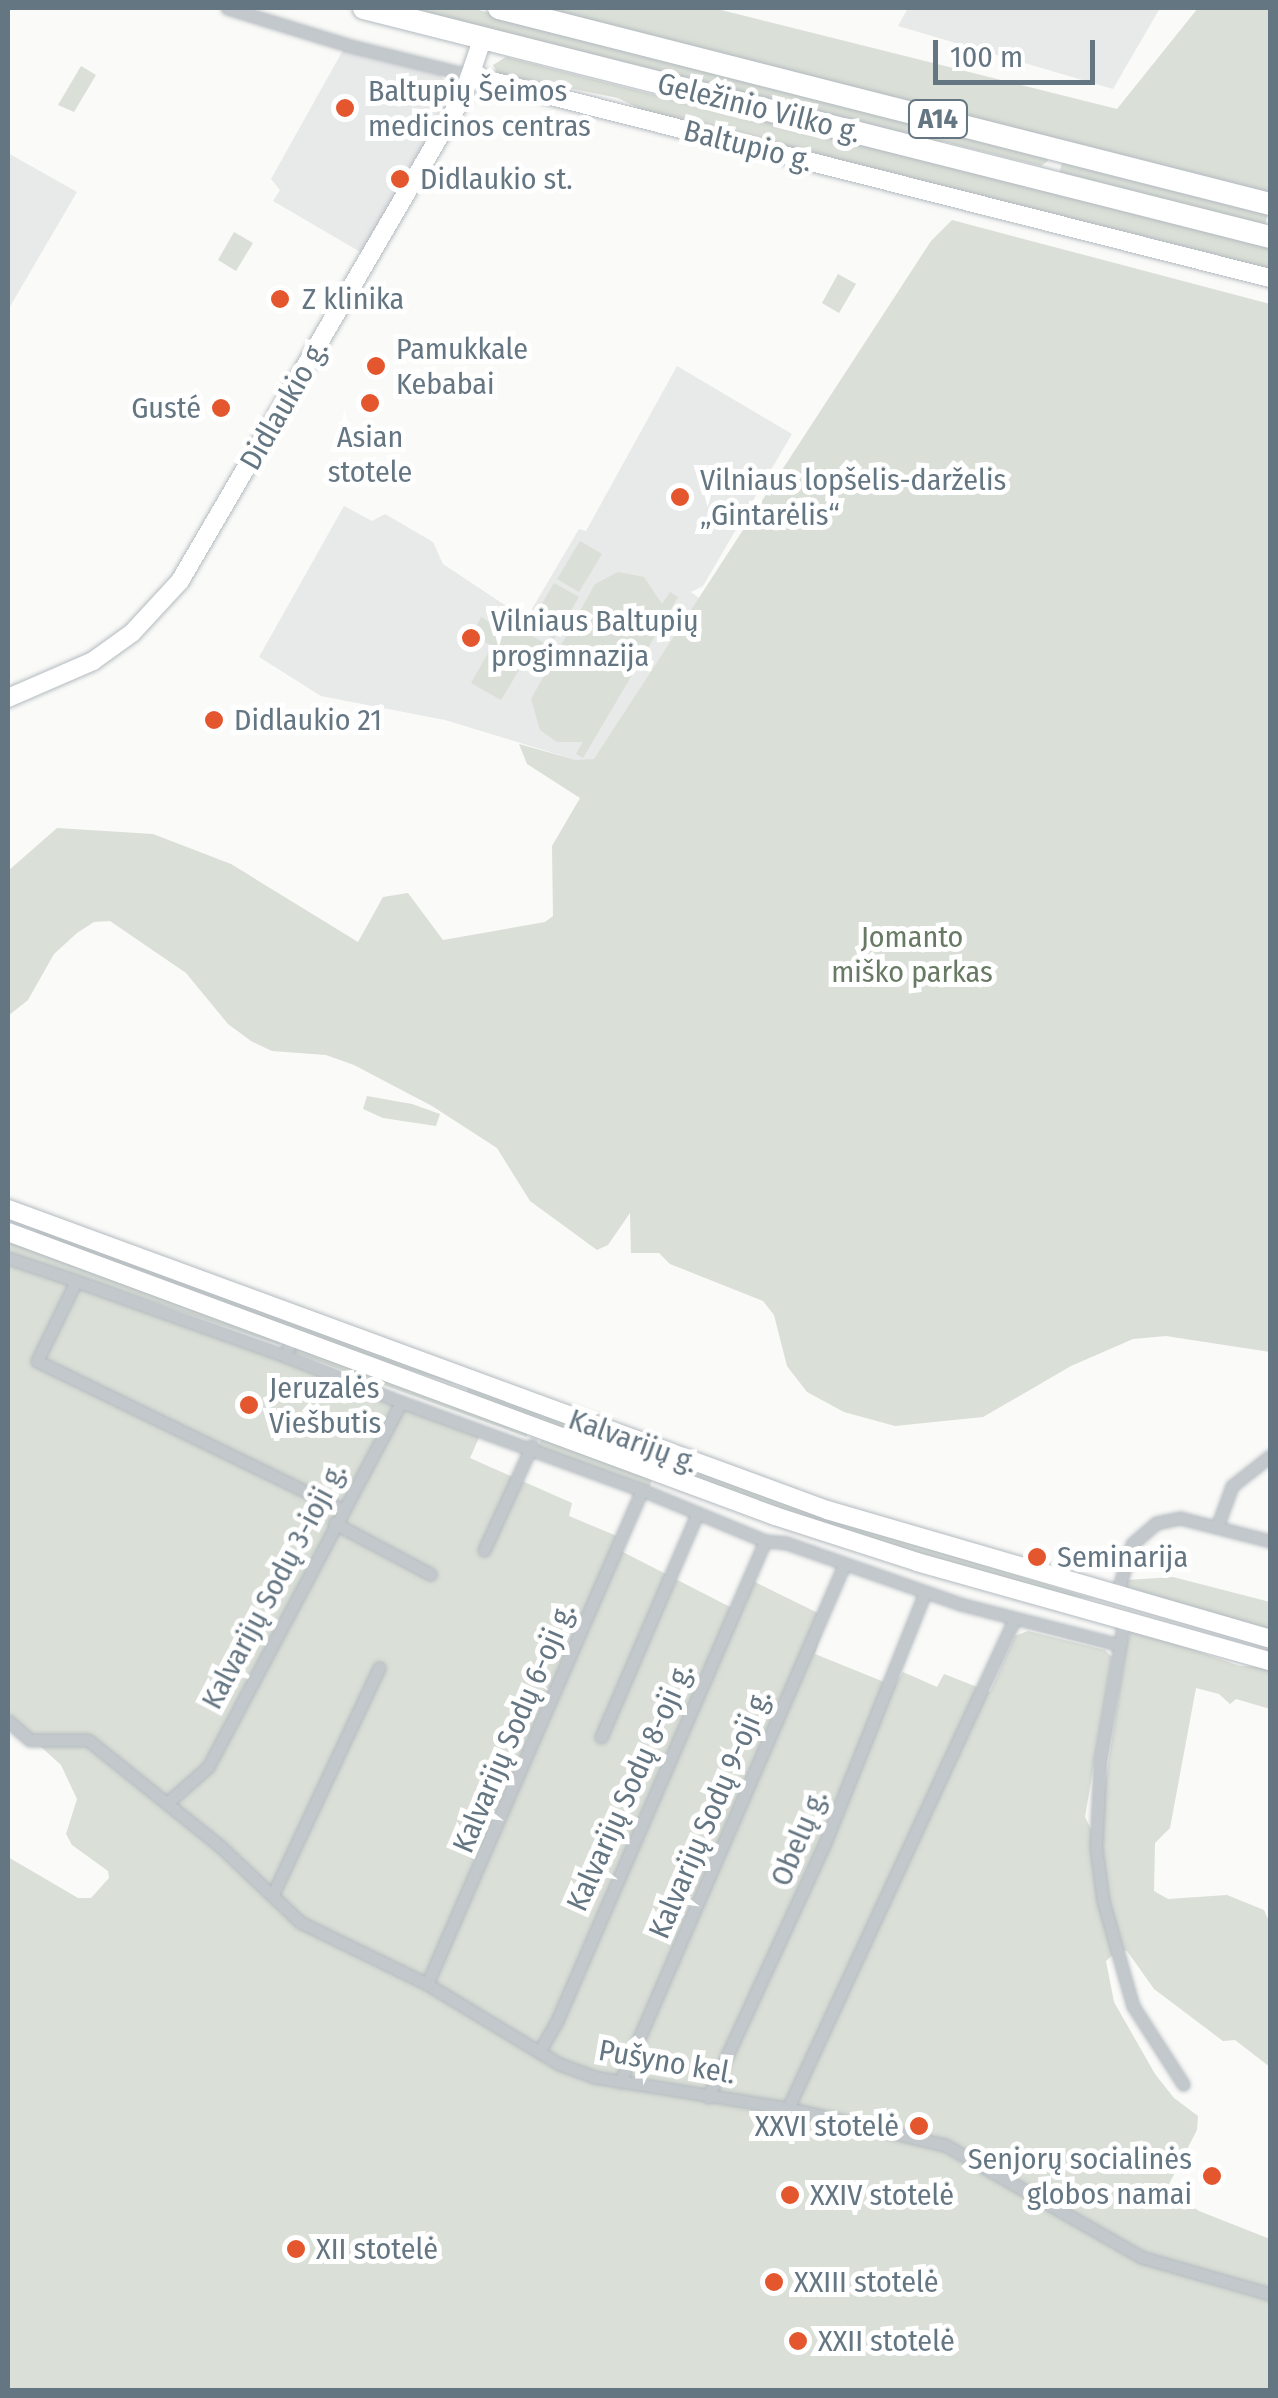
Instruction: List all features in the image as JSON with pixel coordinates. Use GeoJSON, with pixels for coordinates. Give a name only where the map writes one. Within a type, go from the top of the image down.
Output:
{"type":"FeatureCollection","features":[{"type":"Feature","properties":{"kind":"highway","name":"Geležinio Vilko g."},"geometry":{"type":"LineString","coordinates":[[364,8],[1270,237]]}},
{"type":"Feature","properties":{"kind":"highway","name":"Geležinio Vilko g."},"geometry":{"type":"LineString","coordinates":[[499,8],[1270,204]]}},
{"type":"Feature","properties":{"kind":"highway"},"geometry":{"type":"LineString","coordinates":[[1032,177],[1047,171],[1053,162],[1044,146]]}},
{"type":"Feature","properties":{"kind":"main road","name":"Didlaukio g."},"geometry":{"type":"LineString","coordinates":[[8,698],[94,661],[132,633],[180,581],[472,76],[482,40]]}},
{"type":"Feature","properties":{"kind":"main road","name":"Baltupio g."},"geometry":{"type":"LineString","coordinates":[[472,76],[1270,278]]}},
{"type":"Feature","properties":{"kind":"main road"},"geometry":{"type":"LineString","coordinates":[[12,1234],[16,1213]]}},
{"type":"Feature","properties":{"kind":"main road","name":"Kalvarijų g."},"geometry":{"type":"LineString","coordinates":[[16,1213],[827,1510],[1115,1598],[1270,1639]]}},
{"type":"Feature","properties":{"kind":"main road","name":"Kalvarijų g."},"geometry":{"type":"LineString","coordinates":[[12,1234],[289,1348],[459,1400],[775,1516],[1270,1661]]}},
{"type":"Feature","properties":{"kind":"main road"},"geometry":{"type":"LineString","coordinates":[[459,1400],[467,1380]]}},
{"type":"Feature","properties":{"kind":"main road"},"geometry":{"type":"LineString","coordinates":[[1115,1598],[1118,1619]]}},
{"type":"Feature","properties":{"kind":"street","name":"Baltupio g."},"geometry":{"type":"LineString","coordinates":[[226,8],[347,45],[472,76]]}},
{"type":"Feature","properties":{"kind":"street"},"geometry":{"type":"LineString","coordinates":[[8,1258],[289,1348],[401,1402],[642,1490],[765,1542],[786,1543],[925,1593],[1120,1646]]}},
{"type":"Feature","properties":{"kind":"street"},"geometry":{"type":"LineString","coordinates":[[76,1282],[37,1361],[342,1509]]}},
{"type":"Feature","properties":{"kind":"street","name":"Kalvarijų Sodų 3-ioji g."},"geometry":{"type":"LineString","coordinates":[[167,1802],[208,1767],[401,1402]]}},
{"type":"Feature","properties":{"kind":"street"},"geometry":{"type":"LineString","coordinates":[[484,1550],[537,1429]]}},
{"type":"Feature","properties":{"kind":"street"},"geometry":{"type":"LineString","coordinates":[[1216,1527],[1232,1486],[1270,1456]]}},
{"type":"Feature","properties":{"kind":"street","name":"Kalvarijų Sodų 6-oji g."},"geometry":{"type":"LineString","coordinates":[[427,1984],[642,1490]]}},
{"type":"Feature","properties":{"kind":"street"},"geometry":{"type":"LineString","coordinates":[[601,1738],[698,1514]]}},
{"type":"Feature","properties":{"kind":"street"},"geometry":{"type":"LineString","coordinates":[[1115,1598],[1127,1554],[1150,1525],[1171,1518],[1270,1541]]}},
{"type":"Feature","properties":{"kind":"street"},"geometry":{"type":"LineString","coordinates":[[334,1523],[430,1574]]}},
{"type":"Feature","properties":{"kind":"street","name":"Kalvarijų Sodų 8-oji g."},"geometry":{"type":"LineString","coordinates":[[539,2052],[556,2024],[765,1542]]}},
{"type":"Feature","properties":{"kind":"street","name":"Kalvarijų Sodų 9-oji g."},"geometry":{"type":"LineString","coordinates":[[620,2082],[844,1565]]}},
{"type":"Feature","properties":{"kind":"street","name":"Obelų g."},"geometry":{"type":"LineString","coordinates":[[708,2097],[824,1844],[925,1593]]}},
{"type":"Feature","properties":{"kind":"street"},"geometry":{"type":"LineString","coordinates":[[1118,1619],[1120,1646],[1100,1762],[1096,1848],[1101,1883],[1133,2006],[1183,2084]]}},
{"type":"Feature","properties":{"kind":"street"},"geometry":{"type":"LineString","coordinates":[[788,2108],[1014,1620]]}},
{"type":"Feature","properties":{"kind":"street"},"geometry":{"type":"LineString","coordinates":[[273,1894],[379,1668]]}},
{"type":"Feature","properties":{"kind":"street","name":"Pušyno kel."},"geometry":{"type":"LineString","coordinates":[[8,1720],[30,1740],[88,1740],[167,1802],[273,1894],[284,1910],[326,1939],[427,1984],[573,2070],[620,2082],[788,2108],[945,2144],[1141,2257],[1270,2294]]}},
{"type":"Feature","properties":{"kind":"shaded area"},"geometry":{"type":"Polygon","coordinates":[[[908,8],[1160,8],[1113,89],[898,26],[908,8]]]}},
{"type":"Feature","properties":{"kind":"shaded area"},"geometry":{"type":"Polygon","coordinates":[[[343,50],[440,75],[454,93],[362,253],[273,201],[280,190],[271,179],[343,50]]]}},
{"type":"Feature","properties":{"kind":"shaded area"},"geometry":{"type":"Polygon","coordinates":[[[8,153],[77,192],[8,310],[8,153]]]}},
{"type":"Feature","properties":{"kind":"shaded area","name":"Vilniaus Baltupių progimnazija"},"geometry":{"type":"Polygon","coordinates":[[[677,366],[792,434],[703,586],[691,592],[699,598],[594,760],[576,760],[445,720],[321,696],[259,657],[344,506],[372,521],[385,514],[433,542],[443,564],[526,619],[579,529],[586,531],[677,366]]]}},
{"type":"Feature","properties":{"kind":"green space"},"geometry":{"type":"Polygon","coordinates":[[[393,8],[471,8],[1047,156],[1048,161],[1041,166],[945,142],[914,140],[393,8]]]}},
{"type":"Feature","properties":{"kind":"green space"},"geometry":{"type":"Polygon","coordinates":[[[531,8],[713,8],[1117,109],[1198,8],[1270,8],[1270,196],[531,8]]]}},
{"type":"Feature","properties":{"kind":"green space"},"geometry":{"type":"Polygon","coordinates":[[[506,57],[686,103],[710,103],[1270,246],[1270,270],[642,110],[618,98],[498,74],[493,65],[506,57]]]}},
{"type":"Feature","properties":{"kind":"green space"},"geometry":{"type":"Polygon","coordinates":[[[81,66],[96,75],[74,112],[58,105],[81,66]]]}},
{"type":"Feature","properties":{"kind":"green space"},"geometry":{"type":"Polygon","coordinates":[[[1063,159],[1268,212],[1265,226],[1059,174],[1063,159]]]}},
{"type":"Feature","properties":{"kind":"green space","name":"Jomanto miško parkas"},"geometry":{"type":"Polygon","coordinates":[[[952,220],[1270,304],[1270,1352],[1166,1336],[1133,1339],[1071,1366],[983,1417],[895,1426],[844,1412],[807,1392],[787,1366],[774,1315],[763,1301],[670,1264],[659,1253],[631,1253],[630,1213],[608,1245],[597,1250],[530,1201],[497,1148],[432,1106],[354,1065],[326,1055],[272,1051],[251,1041],[228,1024],[186,973],[110,921],[94,922],[54,954],[28,1000],[8,1016],[8,871],[57,828],[153,834],[231,864],[358,942],[383,897],[408,893],[443,940],[545,922],[553,916],[552,846],[580,798],[527,764],[519,744],[576,760],[594,759],[931,241],[952,220]]]}},
{"type":"Feature","properties":{"kind":"green space"},"geometry":{"type":"Polygon","coordinates":[[[234,232],[253,243],[236,271],[218,260],[234,232]]]}},
{"type":"Feature","properties":{"kind":"green space"},"geometry":{"type":"Polygon","coordinates":[[[838,274],[856,284],[839,313],[822,303],[838,274]]]}},
{"type":"Feature","properties":{"kind":"green space"},"geometry":{"type":"Polygon","coordinates":[[[580,541],[602,554],[579,592],[557,579],[580,541]]]}},
{"type":"Feature","properties":{"kind":"green space"},"geometry":{"type":"Polygon","coordinates":[[[618,572],[644,577],[662,604],[670,592],[678,597],[583,758],[576,754],[583,742],[557,742],[540,730],[531,699],[595,584],[618,572]]]}},
{"type":"Feature","properties":{"kind":"green space"},"geometry":{"type":"Polygon","coordinates":[[[554,583],[579,597],[554,639],[530,624],[554,583]]]}},
{"type":"Feature","properties":{"kind":"green space"},"geometry":{"type":"Polygon","coordinates":[[[481,617],[513,636],[518,628],[551,647],[539,667],[471,636],[481,617]]]}},
{"type":"Feature","properties":{"kind":"green space"},"geometry":{"type":"Polygon","coordinates":[[[488,653],[519,670],[501,700],[471,683],[488,653]]]}},
{"type":"Feature","properties":{"kind":"green space"},"geometry":{"type":"Polygon","coordinates":[[[367,1096],[412,1104],[440,1114],[436,1126],[383,1118],[363,1109],[367,1096]]]}},
{"type":"Feature","properties":{"kind":"green space"},"geometry":{"type":"Polygon","coordinates":[[[38,1229],[452,1383],[326,1345],[33,1233],[38,1229]]]}},
{"type":"Feature","properties":{"kind":"green space"},"geometry":{"type":"Polygon","coordinates":[[[8,1240],[279,1340],[280,1345],[8,1253],[8,1240]]]}},
{"type":"Feature","properties":{"kind":"green space"},"geometry":{"type":"Polygon","coordinates":[[[8,1260],[481,1433],[470,1458],[572,1503],[569,1516],[624,1539],[621,1551],[732,1608],[747,1578],[826,1617],[815,1654],[894,1686],[903,1672],[937,1687],[944,1674],[990,1692],[1015,1636],[1028,1631],[1105,1650],[1112,1657],[1085,1817],[1091,1829],[1099,1826],[1127,1639],[1133,1629],[1240,1666],[1270,1667],[1270,1709],[1236,1699],[1230,1704],[1219,1694],[1196,1688],[1170,1828],[1155,1843],[1154,1891],[1168,1899],[1227,1895],[1264,1910],[1270,1923],[1270,2067],[1235,2040],[1223,2041],[1154,1989],[1127,1951],[1118,1950],[1106,1961],[1114,2002],[1155,2074],[1174,2098],[1198,2116],[1197,2130],[1168,2186],[1170,2191],[1199,2211],[1270,2239],[1270,2390],[8,2390],[8,1857],[78,1898],[91,1898],[109,1878],[108,1871],[72,1845],[66,1834],[77,1799],[61,1765],[8,1717],[8,1260]]]}},
{"type":"Feature","properties":{"kind":"green space"},"geometry":{"type":"Polygon","coordinates":[[[297,1347],[526,1431],[527,1437],[292,1352],[297,1347]]]}},
{"type":"Feature","properties":{"kind":"green space"},"geometry":{"type":"Polygon","coordinates":[[[468,1388],[659,1457],[657,1465],[466,1393],[468,1388]]]}},
{"type":"Feature","properties":{"kind":"green space"},"geometry":{"type":"Polygon","coordinates":[[[542,1437],[652,1477],[650,1487],[678,1497],[538,1448],[542,1437]]]}},
{"type":"Feature","properties":{"kind":"green space"},"geometry":{"type":"Polygon","coordinates":[[[671,1461],[830,1518],[1097,1600],[1050,1592],[880,1544],[668,1469],[671,1461]]]}},
{"type":"Feature","properties":{"kind":"green space"},"geometry":{"type":"Polygon","coordinates":[[[1173,1577],[1270,1602],[1270,1632],[1127,1587],[1127,1580],[1173,1577]]]}},
{"type":"Feature","properties":{"kind":"place","name":"Baltupių Šeimos medicinos centras"},"geometry":{"type":"Point","coordinates":[345,108]}},
{"type":"Feature","properties":{"kind":"place","name":"Didlaukio st."},"geometry":{"type":"Point","coordinates":[400,179]}},
{"type":"Feature","properties":{"kind":"place","name":"Z klinika"},"geometry":{"type":"Point","coordinates":[280,299]}},
{"type":"Feature","properties":{"kind":"place","name":"Pamukkale Kebabai"},"geometry":{"type":"Point","coordinates":[376,366]}},
{"type":"Feature","properties":{"kind":"place","name":"Asian stotele"},"geometry":{"type":"Point","coordinates":[370,403]}},
{"type":"Feature","properties":{"kind":"place","name":"Gusté"},"geometry":{"type":"Point","coordinates":[221,408]}},
{"type":"Feature","properties":{"kind":"place","name":"Vilniaus lopšelis-darželis „Gintarėlis“"},"geometry":{"type":"Point","coordinates":[680,497]}},
{"type":"Feature","properties":{"kind":"place","name":"Vilniaus Baltupių progimnazija"},"geometry":{"type":"Point","coordinates":[471,638]}},
{"type":"Feature","properties":{"kind":"place","name":"Didlaukio 21"},"geometry":{"type":"Point","coordinates":[214,720]}},
{"type":"Feature","properties":{"kind":"place","name":"Jeruzalės Viešbutis"},"geometry":{"type":"Point","coordinates":[249,1405]}},
{"type":"Feature","properties":{"kind":"place","name":"Seminarija"},"geometry":{"type":"Point","coordinates":[1037,1557]}},
{"type":"Feature","properties":{"kind":"place","name":"XXVI stotelė"},"geometry":{"type":"Point","coordinates":[919,2126]}},
{"type":"Feature","properties":{"kind":"place","name":"Senjorų socialinės globos namai"},"geometry":{"type":"Point","coordinates":[1212,2176]}},
{"type":"Feature","properties":{"kind":"place","name":"XXIV stotelė"},"geometry":{"type":"Point","coordinates":[790,2195]}},
{"type":"Feature","properties":{"kind":"place","name":"XII stotelė"},"geometry":{"type":"Point","coordinates":[296,2249]}},
{"type":"Feature","properties":{"kind":"place","name":"XXIII stotelė"},"geometry":{"type":"Point","coordinates":[774,2282]}},
{"type":"Feature","properties":{"kind":"place","name":"XXII stotelė"},"geometry":{"type":"Point","coordinates":[798,2341]}}]}
